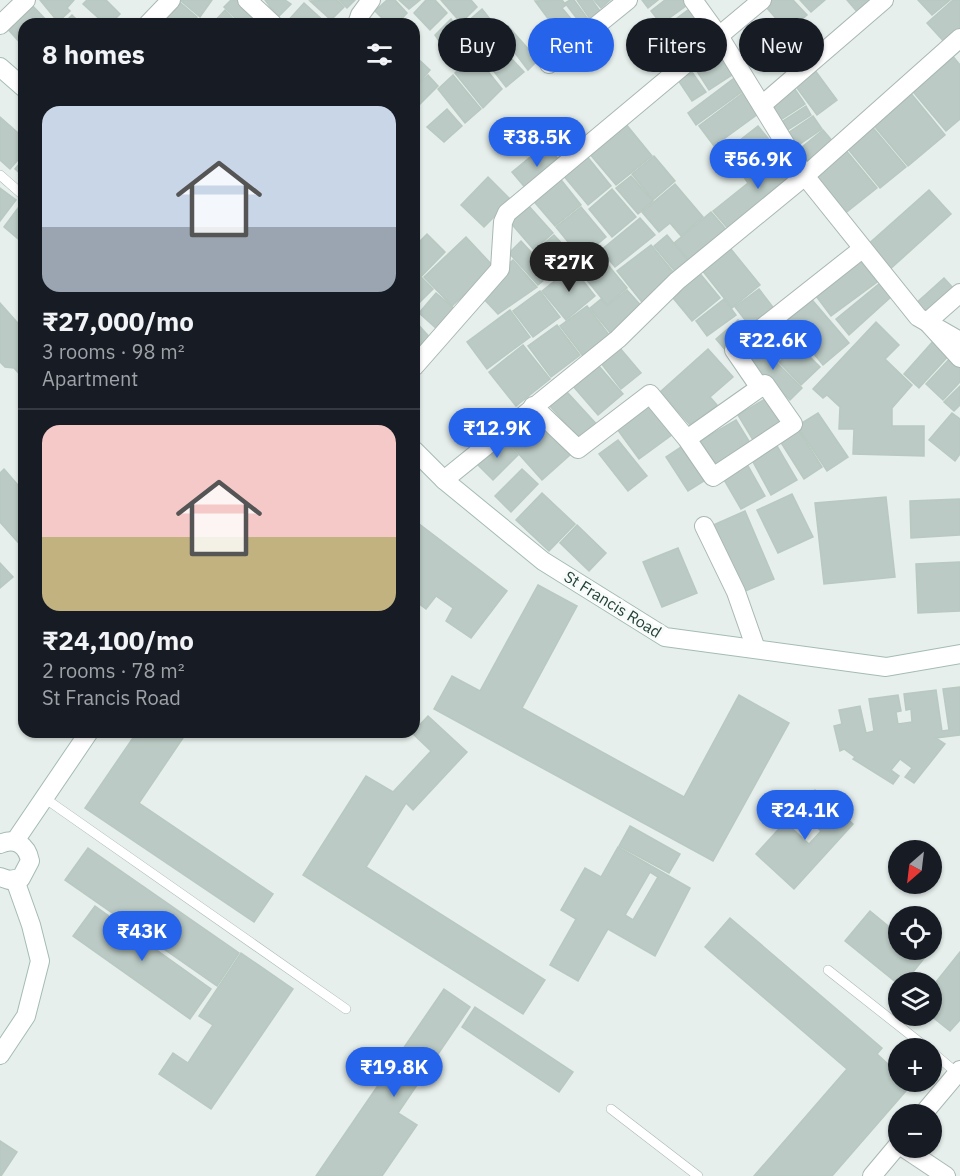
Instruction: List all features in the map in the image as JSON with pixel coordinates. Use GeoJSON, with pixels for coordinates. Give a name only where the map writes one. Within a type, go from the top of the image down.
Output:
{"type":"FeatureCollection","features":[{"type":"Feature","properties":{"kind":"street"},"geometry":{"type":"LineString","coordinates":[[0,25],[26,0]]}},
{"type":"Feature","properties":{"kind":"street"},"geometry":{"type":"LineString","coordinates":[[153,18],[171,0]]}},
{"type":"Feature","properties":{"kind":"street"},"geometry":{"type":"LineString","coordinates":[[247,0],[266,18]]}},
{"type":"Feature","properties":{"kind":"street"},"geometry":{"type":"LineString","coordinates":[[359,18],[371,0]]}},
{"type":"Feature","properties":{"kind":"street"},"geometry":{"type":"LineString","coordinates":[[606,18],[628,0]]}},
{"type":"Feature","properties":{"kind":"street"},"geometry":{"type":"LineString","coordinates":[[693,0],[706,18]]}},
{"type":"Feature","properties":{"kind":"street"},"geometry":{"type":"LineString","coordinates":[[727,29],[762,0]]}},
{"type":"Feature","properties":{"kind":"street"},"geometry":{"type":"LineString","coordinates":[[762,105],[884,0]]}},
{"type":"Feature","properties":{"kind":"street"},"geometry":{"type":"LineString","coordinates":[[444,480],[618,339],[677,281],[805,176],[960,38]]}},
{"type":"Feature","properties":{"kind":"street"},"geometry":{"type":"LineString","coordinates":[[727,50],[805,176],[862,249],[918,317],[960,341]]}},
{"type":"Feature","properties":{"kind":"street"},"geometry":{"type":"LineString","coordinates":[[0,67],[18,83]]}},
{"type":"Feature","properties":{"kind":"street"},"geometry":{"type":"LineString","coordinates":[[420,360],[500,268],[503,222],[507,213],[675,72]]}},
{"type":"Feature","properties":{"kind":"street"},"geometry":{"type":"LineString","coordinates":[[759,388],[734,350],[862,249]]}},
{"type":"Feature","properties":{"kind":"street"},"geometry":{"type":"LineString","coordinates":[[927,322],[960,293]]}},
{"type":"Feature","properties":{"kind":"street"},"geometry":{"type":"LineString","coordinates":[[927,322],[960,358]]}},
{"type":"Feature","properties":{"kind":"street"},"geometry":{"type":"LineString","coordinates":[[533,406],[578,449],[583,448],[650,394],[687,439],[713,477],[793,424],[765,384],[687,439]]}},
{"type":"Feature","properties":{"kind":"street","name":"St Francis Road"},"geometry":{"type":"LineString","coordinates":[[420,456],[444,480],[543,561],[665,637],[886,667],[960,654]]}},
{"type":"Feature","properties":{"kind":"street"},"geometry":{"type":"LineString","coordinates":[[704,526],[736,592],[756,650]]}},
{"type":"Feature","properties":{"kind":"street"},"geometry":{"type":"LineString","coordinates":[[0,1055],[26,1016],[40,961],[31,925],[7,879],[26,873],[30,861],[26,849],[8,843],[85,738]]}},
{"type":"Feature","properties":{"kind":"street"},"geometry":{"type":"LineString","coordinates":[[931,1104],[959,1071]]}},
{"type":"Feature","properties":{"kind":"street"},"geometry":{"type":"LineString","coordinates":[[872,1176],[888,1157]]}},
{"type":"Feature","properties":{"kind":"street"},"geometry":{"type":"LineString","coordinates":[[919,1158],[946,1176]]}},
{"type":"Feature","properties":{"kind":"lane"},"geometry":{"type":"LineString","coordinates":[[0,175],[18,191]]}},
{"type":"Feature","properties":{"kind":"lane"},"geometry":{"type":"LineString","coordinates":[[43,797],[346,1009]]}},
{"type":"Feature","properties":{"kind":"lane"},"geometry":{"type":"LineString","coordinates":[[828,970],[914,1038]]}},
{"type":"Feature","properties":{"kind":"lane"},"geometry":{"type":"LineString","coordinates":[[942,1059],[959,1071]]}},
{"type":"Feature","properties":{"kind":"lane"},"geometry":{"type":"LineString","coordinates":[[611,1109],[698,1176]]}},
{"type":"Feature","properties":{"kind":"building"},"geometry":{"type":"Polygon","coordinates":[[[40,0],[74,0],[67,8],[70,11],[62,18],[55,18],[40,0]]]}},
{"type":"Feature","properties":{"kind":"building"},"geometry":{"type":"Polygon","coordinates":[[[87,0],[106,0],[120,14],[116,18],[98,18],[83,4],[87,0]]]}},
{"type":"Feature","properties":{"kind":"building"},"geometry":{"type":"Polygon","coordinates":[[[177,0],[197,17],[168,18],[163,14],[177,0]]]}},
{"type":"Feature","properties":{"kind":"building"},"geometry":{"type":"Polygon","coordinates":[[[180,0],[212,0],[200,17],[180,0]]]}},
{"type":"Feature","properties":{"kind":"building"},"geometry":{"type":"Polygon","coordinates":[[[231,0],[243,0],[261,18],[235,18],[224,7],[231,0]]]}},
{"type":"Feature","properties":{"kind":"building"},"geometry":{"type":"Polygon","coordinates":[[[265,0],[285,0],[291,4],[278,17],[265,0]]]}},
{"type":"Feature","properties":{"kind":"building"},"geometry":{"type":"Polygon","coordinates":[[[337,0],[344,7],[333,18],[329,18],[310,1],[337,0]]]}},
{"type":"Feature","properties":{"kind":"building"},"geometry":{"type":"Polygon","coordinates":[[[339,0],[355,0],[347,8],[339,0]]]}},
{"type":"Feature","properties":{"kind":"building"},"geometry":{"type":"Polygon","coordinates":[[[387,0],[395,0],[407,13],[402,18],[382,18],[375,11],[387,0]]]}},
{"type":"Feature","properties":{"kind":"building"},"geometry":{"type":"Polygon","coordinates":[[[399,0],[420,0],[409,9],[399,0]]]}},
{"type":"Feature","properties":{"kind":"building"},"geometry":{"type":"Polygon","coordinates":[[[426,0],[435,0],[447,13],[442,18],[438,18],[438,22],[430,30],[414,13],[426,0]]]}},
{"type":"Feature","properties":{"kind":"building"},"geometry":{"type":"Polygon","coordinates":[[[441,0],[471,0],[477,7],[466,18],[457,18],[441,0]]]}},
{"type":"Feature","properties":{"kind":"building"},"geometry":{"type":"Polygon","coordinates":[[[562,0],[566,5],[562,8],[570,18],[548,18],[535,1],[562,0]]]}},
{"type":"Feature","properties":{"kind":"building"},"geometry":{"type":"Polygon","coordinates":[[[574,0],[587,18],[576,18],[565,3],[574,0]]]}},
{"type":"Feature","properties":{"kind":"building"},"geometry":{"type":"Polygon","coordinates":[[[577,0],[592,0],[600,11],[589,18],[577,0]]]}},
{"type":"Feature","properties":{"kind":"building"},"geometry":{"type":"Polygon","coordinates":[[[594,0],[610,0],[601,8],[594,0]]]}},
{"type":"Feature","properties":{"kind":"building"},"geometry":{"type":"Polygon","coordinates":[[[642,0],[658,0],[648,8],[642,0]]]}},
{"type":"Feature","properties":{"kind":"building"},"geometry":{"type":"Polygon","coordinates":[[[665,0],[688,0],[690,3],[669,18],[656,18],[651,11],[665,0]]]}},
{"type":"Feature","properties":{"kind":"building"},"geometry":{"type":"Polygon","coordinates":[[[773,0],[793,0],[807,15],[804,18],[776,18],[766,7],[773,0]]]}},
{"type":"Feature","properties":{"kind":"building"},"geometry":{"type":"Polygon","coordinates":[[[800,0],[825,0],[811,12],[800,0]]]}},
{"type":"Feature","properties":{"kind":"building"},"geometry":{"type":"Polygon","coordinates":[[[847,0],[876,0],[859,14],[847,0]]]}},
{"type":"Feature","properties":{"kind":"building"},"geometry":{"type":"Polygon","coordinates":[[[918,0],[950,0],[932,15],[918,0]]]}},
{"type":"Feature","properties":{"kind":"building"},"geometry":{"type":"Polygon","coordinates":[[[953,0],[960,0],[960,33],[947,45],[927,23],[953,0]]]}},
{"type":"Feature","properties":{"kind":"building"},"geometry":{"type":"Polygon","coordinates":[[[29,2],[44,18],[18,18],[18,40],[4,25],[29,2]]]}},
{"type":"Feature","properties":{"kind":"building"},"geometry":{"type":"Polygon","coordinates":[[[304,3],[320,18],[290,18],[304,3]]]}},
{"type":"Feature","properties":{"kind":"building"},"geometry":{"type":"Polygon","coordinates":[[[692,7],[700,18],[677,18],[692,7]]]}},
{"type":"Feature","properties":{"kind":"building"},"geometry":{"type":"Polygon","coordinates":[[[482,9],[489,18],[472,18],[482,9]]]}},
{"type":"Feature","properties":{"kind":"building"},"geometry":{"type":"Polygon","coordinates":[[[225,10],[232,18],[218,18],[225,10]]]}},
{"type":"Feature","properties":{"kind":"building"},"geometry":{"type":"Polygon","coordinates":[[[516,35],[528,49],[528,70],[516,54],[516,35]]]}},
{"type":"Feature","properties":{"kind":"building"},"geometry":{"type":"Polygon","coordinates":[[[951,54],[960,65],[960,119],[946,131],[910,88],[951,54]]]}},
{"type":"Feature","properties":{"kind":"building"},"geometry":{"type":"Polygon","coordinates":[[[420,61],[430,70],[420,81],[420,61]]]}},
{"type":"Feature","properties":{"kind":"building"},"geometry":{"type":"Polygon","coordinates":[[[727,62],[735,73],[709,90],[697,72],[727,72],[727,62]]]}},
{"type":"Feature","properties":{"kind":"building"},"geometry":{"type":"Polygon","coordinates":[[[516,63],[524,72],[506,87],[494,72],[516,72],[516,63]]]}},
{"type":"Feature","properties":{"kind":"building"},"geometry":{"type":"Polygon","coordinates":[[[488,72],[502,89],[483,108],[455,73],[488,72]]]}},
{"type":"Feature","properties":{"kind":"building"},"geometry":{"type":"Polygon","coordinates":[[[692,72],[706,92],[692,101],[674,74],[692,72]]]}},
{"type":"Feature","properties":{"kind":"building"},"geometry":{"type":"Polygon","coordinates":[[[810,72],[816,72],[837,100],[817,115],[794,84],[810,72]]]}},
{"type":"Feature","properties":{"kind":"building"},"geometry":{"type":"Polygon","coordinates":[[[428,75],[438,86],[420,104],[420,82],[428,75]]]}},
{"type":"Feature","properties":{"kind":"building"},"geometry":{"type":"Polygon","coordinates":[[[453,75],[481,109],[465,123],[438,89],[453,75]]]}},
{"type":"Feature","properties":{"kind":"building"},"geometry":{"type":"Polygon","coordinates":[[[737,76],[747,88],[696,125],[688,113],[737,76]]]}},
{"type":"Feature","properties":{"kind":"building"},"geometry":{"type":"Polygon","coordinates":[[[792,85],[805,104],[779,121],[767,102],[792,85]]]}},
{"type":"Feature","properties":{"kind":"building"},"geometry":{"type":"Polygon","coordinates":[[[747,90],[762,111],[714,146],[699,126],[747,90]]]}},
{"type":"Feature","properties":{"kind":"building"},"geometry":{"type":"Polygon","coordinates":[[[909,91],[945,135],[908,166],[871,122],[909,91]]]}},
{"type":"Feature","properties":{"kind":"building"},"geometry":{"type":"Polygon","coordinates":[[[806,106],[811,115],[786,131],[780,123],[806,106]]]}},
{"type":"Feature","properties":{"kind":"building"},"geometry":{"type":"Polygon","coordinates":[[[447,109],[462,126],[444,142],[427,127],[447,109]]]}},
{"type":"Feature","properties":{"kind":"building"},"geometry":{"type":"Polygon","coordinates":[[[813,116],[822,129],[794,148],[785,135],[813,116]]]}},
{"type":"Feature","properties":{"kind":"building"},"geometry":{"type":"Polygon","coordinates":[[[0,117],[18,133],[18,160],[10,169],[0,160],[0,117]]]}},
{"type":"Feature","properties":{"kind":"building"},"geometry":{"type":"Polygon","coordinates":[[[625,123],[652,156],[616,185],[589,153],[625,123]]]}},
{"type":"Feature","properties":{"kind":"building"},"geometry":{"type":"Polygon","coordinates":[[[869,123],[906,167],[880,188],[844,144],[869,123]]]}},
{"type":"Feature","properties":{"kind":"building"},"geometry":{"type":"Polygon","coordinates":[[[758,126],[776,148],[742,174],[725,152],[758,126]]]}},
{"type":"Feature","properties":{"kind":"building"},"geometry":{"type":"Polygon","coordinates":[[[823,130],[834,143],[808,164],[797,151],[823,130]]]}},
{"type":"Feature","properties":{"kind":"building"},"geometry":{"type":"Polygon","coordinates":[[[546,144],[562,164],[528,191],[512,172],[546,144]]]}},
{"type":"Feature","properties":{"kind":"building"},"geometry":{"type":"Polygon","coordinates":[[[779,148],[802,177],[731,232],[713,211],[748,183],[743,176],[779,148]]]}},
{"type":"Feature","properties":{"kind":"building"},"geometry":{"type":"Polygon","coordinates":[[[844,148],[877,188],[843,215],[811,174],[844,148]]]}},
{"type":"Feature","properties":{"kind":"building"},"geometry":{"type":"Polygon","coordinates":[[[586,155],[611,186],[588,205],[563,175],[586,155]]]}},
{"type":"Feature","properties":{"kind":"building"},"geometry":{"type":"Polygon","coordinates":[[[654,156],[675,181],[653,200],[632,174],[654,156]]]}},
{"type":"Feature","properties":{"kind":"building"},"geometry":{"type":"Polygon","coordinates":[[[558,176],[581,205],[555,226],[531,198],[558,176]]]}},
{"type":"Feature","properties":{"kind":"building"},"geometry":{"type":"Polygon","coordinates":[[[631,176],[653,201],[638,214],[616,188],[631,176]]]}},
{"type":"Feature","properties":{"kind":"building"},"geometry":{"type":"Polygon","coordinates":[[[488,177],[511,200],[484,227],[461,205],[488,177]]]}},
{"type":"Feature","properties":{"kind":"building"},"geometry":{"type":"Polygon","coordinates":[[[675,184],[703,217],[681,236],[670,223],[659,232],[642,212],[675,184]]]}},
{"type":"Feature","properties":{"kind":"building"},"geometry":{"type":"Polygon","coordinates":[[[0,188],[16,200],[0,221],[0,188]]]}},
{"type":"Feature","properties":{"kind":"building"},"geometry":{"type":"Polygon","coordinates":[[[612,189],[636,217],[612,237],[589,209],[612,189]]]}},
{"type":"Feature","properties":{"kind":"building"},"geometry":{"type":"Polygon","coordinates":[[[929,190],[951,214],[888,271],[865,247],[929,190]]]}},
{"type":"Feature","properties":{"kind":"building"},"geometry":{"type":"Polygon","coordinates":[[[527,204],[553,233],[534,250],[509,221],[527,204]]]}},
{"type":"Feature","properties":{"kind":"building"},"geometry":{"type":"Polygon","coordinates":[[[581,207],[606,237],[581,258],[556,227],[581,207]]]}},
{"type":"Feature","properties":{"kind":"building"},"geometry":{"type":"Polygon","coordinates":[[[18,208],[18,239],[4,227],[18,208]]]}},
{"type":"Feature","properties":{"kind":"building"},"geometry":{"type":"Polygon","coordinates":[[[711,212],[730,234],[693,265],[674,243],[711,212]]]}},
{"type":"Feature","properties":{"kind":"building"},"geometry":{"type":"Polygon","coordinates":[[[640,218],[655,235],[615,267],[601,250],[640,218]]]}},
{"type":"Feature","properties":{"kind":"building"},"geometry":{"type":"Polygon","coordinates":[[[427,234],[445,252],[420,278],[420,241],[427,234]]]}},
{"type":"Feature","properties":{"kind":"building"},"geometry":{"type":"Polygon","coordinates":[[[554,235],[576,259],[556,276],[535,251],[554,235]]]}},
{"type":"Feature","properties":{"kind":"building"},"geometry":{"type":"Polygon","coordinates":[[[667,235],[691,264],[678,275],[654,246],[667,235]]]}},
{"type":"Feature","properties":{"kind":"building"},"geometry":{"type":"Polygon","coordinates":[[[466,237],[494,267],[452,306],[424,277],[466,237]]]}},
{"type":"Feature","properties":{"kind":"building"},"geometry":{"type":"Polygon","coordinates":[[[521,241],[551,274],[538,285],[509,253],[521,241]]]}},
{"type":"Feature","properties":{"kind":"building"},"geometry":{"type":"Polygon","coordinates":[[[726,243],[760,285],[732,308],[698,265],[726,243]]]}},
{"type":"Feature","properties":{"kind":"building"},"geometry":{"type":"Polygon","coordinates":[[[651,245],[678,278],[645,306],[617,271],[651,245]]]}},
{"type":"Feature","properties":{"kind":"building"},"geometry":{"type":"Polygon","coordinates":[[[598,253],[627,288],[607,305],[578,269],[598,253]]]}},
{"type":"Feature","properties":{"kind":"building"},"geometry":{"type":"Polygon","coordinates":[[[859,258],[877,282],[831,316],[813,292],[859,258]]]}},
{"type":"Feature","properties":{"kind":"building"},"geometry":{"type":"Polygon","coordinates":[[[513,260],[537,287],[498,314],[482,297],[501,282],[495,276],[513,260]]]}},
{"type":"Feature","properties":{"kind":"building"},"geometry":{"type":"Polygon","coordinates":[[[572,267],[595,296],[566,320],[542,291],[572,267]]]}},
{"type":"Feature","properties":{"kind":"building"},"geometry":{"type":"Polygon","coordinates":[[[697,270],[720,298],[692,321],[669,293],[697,270]]]}},
{"type":"Feature","properties":{"kind":"building"},"geometry":{"type":"Polygon","coordinates":[[[420,278],[433,289],[420,302],[420,278]]]}},
{"type":"Feature","properties":{"kind":"building"},"geometry":{"type":"Polygon","coordinates":[[[944,278],[954,289],[925,316],[914,305],[944,278]]]}},
{"type":"Feature","properties":{"kind":"building"},"geometry":{"type":"Polygon","coordinates":[[[880,283],[891,297],[849,335],[836,319],[880,283]]]}},
{"type":"Feature","properties":{"kind":"building"},"geometry":{"type":"Polygon","coordinates":[[[759,289],[776,311],[752,329],[735,307],[759,289]]]}},
{"type":"Feature","properties":{"kind":"building"},"geometry":{"type":"Polygon","coordinates":[[[627,290],[644,309],[612,335],[590,308],[601,299],[607,306],[627,290]]]}},
{"type":"Feature","properties":{"kind":"building"},"geometry":{"type":"Polygon","coordinates":[[[540,291],[560,317],[533,337],[513,311],[540,291]]]}},
{"type":"Feature","properties":{"kind":"building"},"geometry":{"type":"Polygon","coordinates":[[[436,293],[456,310],[438,330],[420,312],[436,293]]]}},
{"type":"Feature","properties":{"kind":"building"},"geometry":{"type":"Polygon","coordinates":[[[807,294],[849,343],[823,365],[782,315],[807,294]]]}},
{"type":"Feature","properties":{"kind":"building"},"geometry":{"type":"Polygon","coordinates":[[[724,299],[736,315],[707,336],[696,321],[724,299]]]}},
{"type":"Feature","properties":{"kind":"building"},"geometry":{"type":"Polygon","coordinates":[[[0,303],[18,323],[18,372],[14,368],[5,367],[0,362],[0,303]]]}},
{"type":"Feature","properties":{"kind":"building"},"geometry":{"type":"Polygon","coordinates":[[[587,306],[610,336],[583,356],[560,326],[587,306]]]}},
{"type":"Feature","properties":{"kind":"building"},"geometry":{"type":"Polygon","coordinates":[[[510,310],[530,337],[487,369],[467,342],[510,310]]]}},
{"type":"Feature","properties":{"kind":"building"},"geometry":{"type":"Polygon","coordinates":[[[780,316],[800,340],[777,359],[757,336],[780,316]]]}},
{"type":"Feature","properties":{"kind":"building"},"geometry":{"type":"Polygon","coordinates":[[[738,320],[751,334],[728,353],[716,339],[738,320]]]}},
{"type":"Feature","properties":{"kind":"building"},"geometry":{"type":"Polygon","coordinates":[[[876,322],[899,345],[885,359],[912,385],[892,408],[892,426],[924,426],[924,456],[853,454],[854,429],[839,429],[840,407],[827,395],[823,398],[813,389],[876,322]]]}},
{"type":"Feature","properties":{"kind":"building"},"geometry":{"type":"Polygon","coordinates":[[[557,325],[580,355],[551,377],[528,346],[557,325]]]}},
{"type":"Feature","properties":{"kind":"building"},"geometry":{"type":"Polygon","coordinates":[[[420,327],[434,342],[420,355],[420,327]]]}},
{"type":"Feature","properties":{"kind":"building"},"geometry":{"type":"Polygon","coordinates":[[[935,339],[951,353],[919,388],[904,374],[935,339]]]}},
{"type":"Feature","properties":{"kind":"building"},"geometry":{"type":"Polygon","coordinates":[[[756,342],[802,388],[790,400],[743,354],[756,342]]]}},
{"type":"Feature","properties":{"kind":"building"},"geometry":{"type":"Polygon","coordinates":[[[523,345],[550,379],[516,406],[489,372],[523,345]]]}},
{"type":"Feature","properties":{"kind":"building"},"geometry":{"type":"Polygon","coordinates":[[[798,345],[820,367],[801,385],[779,362],[798,345]]]}},
{"type":"Feature","properties":{"kind":"building"},"geometry":{"type":"Polygon","coordinates":[[[619,347],[641,373],[621,389],[601,363],[619,347]]]}},
{"type":"Feature","properties":{"kind":"building"},"geometry":{"type":"Polygon","coordinates":[[[708,349],[733,377],[710,397],[717,405],[692,427],[660,392],[708,349]]]}},
{"type":"Feature","properties":{"kind":"building"},"geometry":{"type":"Polygon","coordinates":[[[953,355],[960,362],[960,382],[943,400],[926,384],[953,355]]]}},
{"type":"Feature","properties":{"kind":"building"},"geometry":{"type":"Polygon","coordinates":[[[598,365],[623,394],[598,415],[573,386],[598,365]]]}},
{"type":"Feature","properties":{"kind":"building"},"geometry":{"type":"Polygon","coordinates":[[[960,386],[960,405],[954,411],[944,402],[960,386]]]}},
{"type":"Feature","properties":{"kind":"building"},"geometry":{"type":"Polygon","coordinates":[[[567,392],[600,428],[583,443],[550,406],[567,392]]]}},
{"type":"Feature","properties":{"kind":"building"},"geometry":{"type":"Polygon","coordinates":[[[765,399],[780,423],[753,440],[738,415],[765,399]]]}},
{"type":"Feature","properties":{"kind":"building"},"geometry":{"type":"Polygon","coordinates":[[[651,404],[673,434],[639,459],[617,429],[651,404]]]}},
{"type":"Feature","properties":{"kind":"building"},"geometry":{"type":"Polygon","coordinates":[[[818,413],[848,457],[827,471],[797,426],[818,413]]]}},
{"type":"Feature","properties":{"kind":"building"},"geometry":{"type":"Polygon","coordinates":[[[952,413],[960,419],[960,454],[955,461],[929,440],[952,413]]]}},
{"type":"Feature","properties":{"kind":"building"},"geometry":{"type":"Polygon","coordinates":[[[535,417],[570,455],[542,480],[508,442],[535,417]]]}},
{"type":"Feature","properties":{"kind":"building"},"geometry":{"type":"Polygon","coordinates":[[[736,420],[752,446],[715,467],[700,441],[736,420]]]}},
{"type":"Feature","properties":{"kind":"building"},"geometry":{"type":"Polygon","coordinates":[[[798,429],[822,467],[804,479],[780,441],[798,429]]]}},
{"type":"Feature","properties":{"kind":"building"},"geometry":{"type":"Polygon","coordinates":[[[502,438],[518,455],[493,480],[476,463],[502,438]]]}},
{"type":"Feature","properties":{"kind":"building"},"geometry":{"type":"Polygon","coordinates":[[[618,440],[647,476],[628,491],[599,454],[618,440]]]}},
{"type":"Feature","properties":{"kind":"building"},"geometry":{"type":"Polygon","coordinates":[[[684,445],[707,479],[688,491],[666,457],[684,445]]]}},
{"type":"Feature","properties":{"kind":"building"},"geometry":{"type":"Polygon","coordinates":[[[777,446],[797,480],[771,495],[752,460],[777,446]]]}},
{"type":"Feature","properties":{"kind":"building"},"geometry":{"type":"Polygon","coordinates":[[[747,464],[765,496],[741,509],[723,478],[747,464]]]}},
{"type":"Feature","properties":{"kind":"building"},"geometry":{"type":"Polygon","coordinates":[[[4,469],[18,485],[18,542],[0,522],[0,473],[4,469]]]}},
{"type":"Feature","properties":{"kind":"building"},"geometry":{"type":"Polygon","coordinates":[[[522,469],[538,484],[511,512],[495,496],[522,469]]]}},
{"type":"Feature","properties":{"kind":"building"},"geometry":{"type":"Polygon","coordinates":[[[542,493],[575,524],[549,551],[516,520],[542,493]]]}},
{"type":"Feature","properties":{"kind":"building"},"geometry":{"type":"Polygon","coordinates":[[[792,494],[813,537],[778,553],[757,510],[792,494]]]}},
{"type":"Feature","properties":{"kind":"building"},"geometry":{"type":"Polygon","coordinates":[[[886,497],[895,577],[824,584],[815,503],[886,497]]]}},
{"type":"Feature","properties":{"kind":"building"},"geometry":{"type":"Polygon","coordinates":[[[960,499],[960,535],[911,538],[910,501],[960,499]]]}},
{"type":"Feature","properties":{"kind":"building"},"geometry":{"type":"Polygon","coordinates":[[[745,511],[774,579],[738,594],[709,527],[745,511]]]}},
{"type":"Feature","properties":{"kind":"building"},"geometry":{"type":"Polygon","coordinates":[[[420,525],[507,591],[471,638],[446,621],[453,608],[436,596],[426,609],[420,604],[420,525]]]}},
{"type":"Feature","properties":{"kind":"building"},"geometry":{"type":"Polygon","coordinates":[[[577,525],[606,553],[589,571],[560,543],[577,525]]]}},
{"type":"Feature","properties":{"kind":"building"},"geometry":{"type":"Polygon","coordinates":[[[678,548],[697,593],[662,607],[643,562],[678,548]]]}},
{"type":"Feature","properties":{"kind":"building"},"geometry":{"type":"Polygon","coordinates":[[[960,562],[960,611],[918,613],[916,564],[960,562]]]}},
{"type":"Feature","properties":{"kind":"building"},"geometry":{"type":"Polygon","coordinates":[[[0,563],[13,577],[0,588],[0,563]]]}},
{"type":"Feature","properties":{"kind":"building"},"geometry":{"type":"Polygon","coordinates":[[[538,585],[577,606],[522,708],[684,797],[739,695],[789,723],[713,861],[434,709],[452,676],[480,691],[538,585]]]}},
{"type":"Feature","properties":{"kind":"building"},"geometry":{"type":"Polygon","coordinates":[[[960,687],[960,735],[936,738],[945,744],[914,783],[905,777],[912,768],[900,759],[891,770],[899,776],[893,784],[853,759],[855,757],[844,749],[840,751],[834,726],[842,724],[839,710],[860,706],[866,733],[874,731],[869,699],[898,695],[901,711],[896,712],[898,724],[912,722],[911,709],[906,710],[904,694],[936,690],[942,731],[949,730],[943,689],[960,687]]]}},
{"type":"Feature","properties":{"kind":"building"},"geometry":{"type":"Polygon","coordinates":[[[428,716],[467,752],[413,810],[406,803],[366,867],[545,980],[523,1014],[303,875],[366,776],[393,792],[431,751],[417,738],[420,738],[420,724],[428,716]]]}},
{"type":"Feature","properties":{"kind":"building"},"geometry":{"type":"Polygon","coordinates":[[[133,738],[183,738],[139,803],[273,894],[254,922],[85,808],[133,738]]]}},
{"type":"Feature","properties":{"kind":"building"},"geometry":{"type":"Polygon","coordinates":[[[815,790],[853,824],[794,889],[756,854],[785,822],[809,844],[821,831],[797,809],[815,790]]]}},
{"type":"Feature","properties":{"kind":"building"},"geometry":{"type":"Polygon","coordinates":[[[630,826],[680,854],[669,873],[619,846],[630,826]]]}},
{"type":"Feature","properties":{"kind":"building"},"geometry":{"type":"Polygon","coordinates":[[[618,847],[690,888],[655,956],[608,929],[578,981],[550,965],[576,919],[561,910],[585,868],[601,877],[618,847]],[[650,872],[625,915],[633,920],[658,877],[650,872]]]}},
{"type":"Feature","properties":{"kind":"building"},"geometry":{"type":"Polygon","coordinates":[[[88,848],[239,953],[217,986],[65,880],[88,848]]]}},
{"type":"Feature","properties":{"kind":"building"},"geometry":{"type":"Polygon","coordinates":[[[95,906],[211,989],[190,1019],[73,936],[95,906]]]}},
{"type":"Feature","properties":{"kind":"building"},"geometry":{"type":"Polygon","coordinates":[[[870,911],[888,926],[888,960],[923,960],[913,972],[888,972],[888,976],[845,941],[870,911]]]}},
{"type":"Feature","properties":{"kind":"building"},"geometry":{"type":"Polygon","coordinates":[[[730,918],[882,1048],[877,1054],[888,1064],[888,1092],[905,1092],[895,1104],[888,1104],[888,1112],[832,1176],[754,1176],[847,1069],[705,947],[730,918]]]}},
{"type":"Feature","properties":{"kind":"building"},"geometry":{"type":"Polygon","coordinates":[[[960,952],[960,1020],[950,1031],[942,1025],[942,974],[960,952]]]}},
{"type":"Feature","properties":{"kind":"building"},"geometry":{"type":"Polygon","coordinates":[[[241,953],[293,989],[211,1109],[159,1074],[173,1053],[188,1063],[213,1025],[199,1016],[241,953]]]}},
{"type":"Feature","properties":{"kind":"building"},"geometry":{"type":"Polygon","coordinates":[[[444,989],[470,1007],[398,1113],[417,1125],[382,1176],[316,1176],[444,989]]]}},
{"type":"Feature","properties":{"kind":"building"},"geometry":{"type":"Polygon","coordinates":[[[475,1007],[573,1072],[559,1092],[462,1027],[475,1007]]]}},
{"type":"Feature","properties":{"kind":"building"},"geometry":{"type":"Polygon","coordinates":[[[0,1141],[17,1152],[1,1176],[0,1176],[0,1141]]]}}]}
